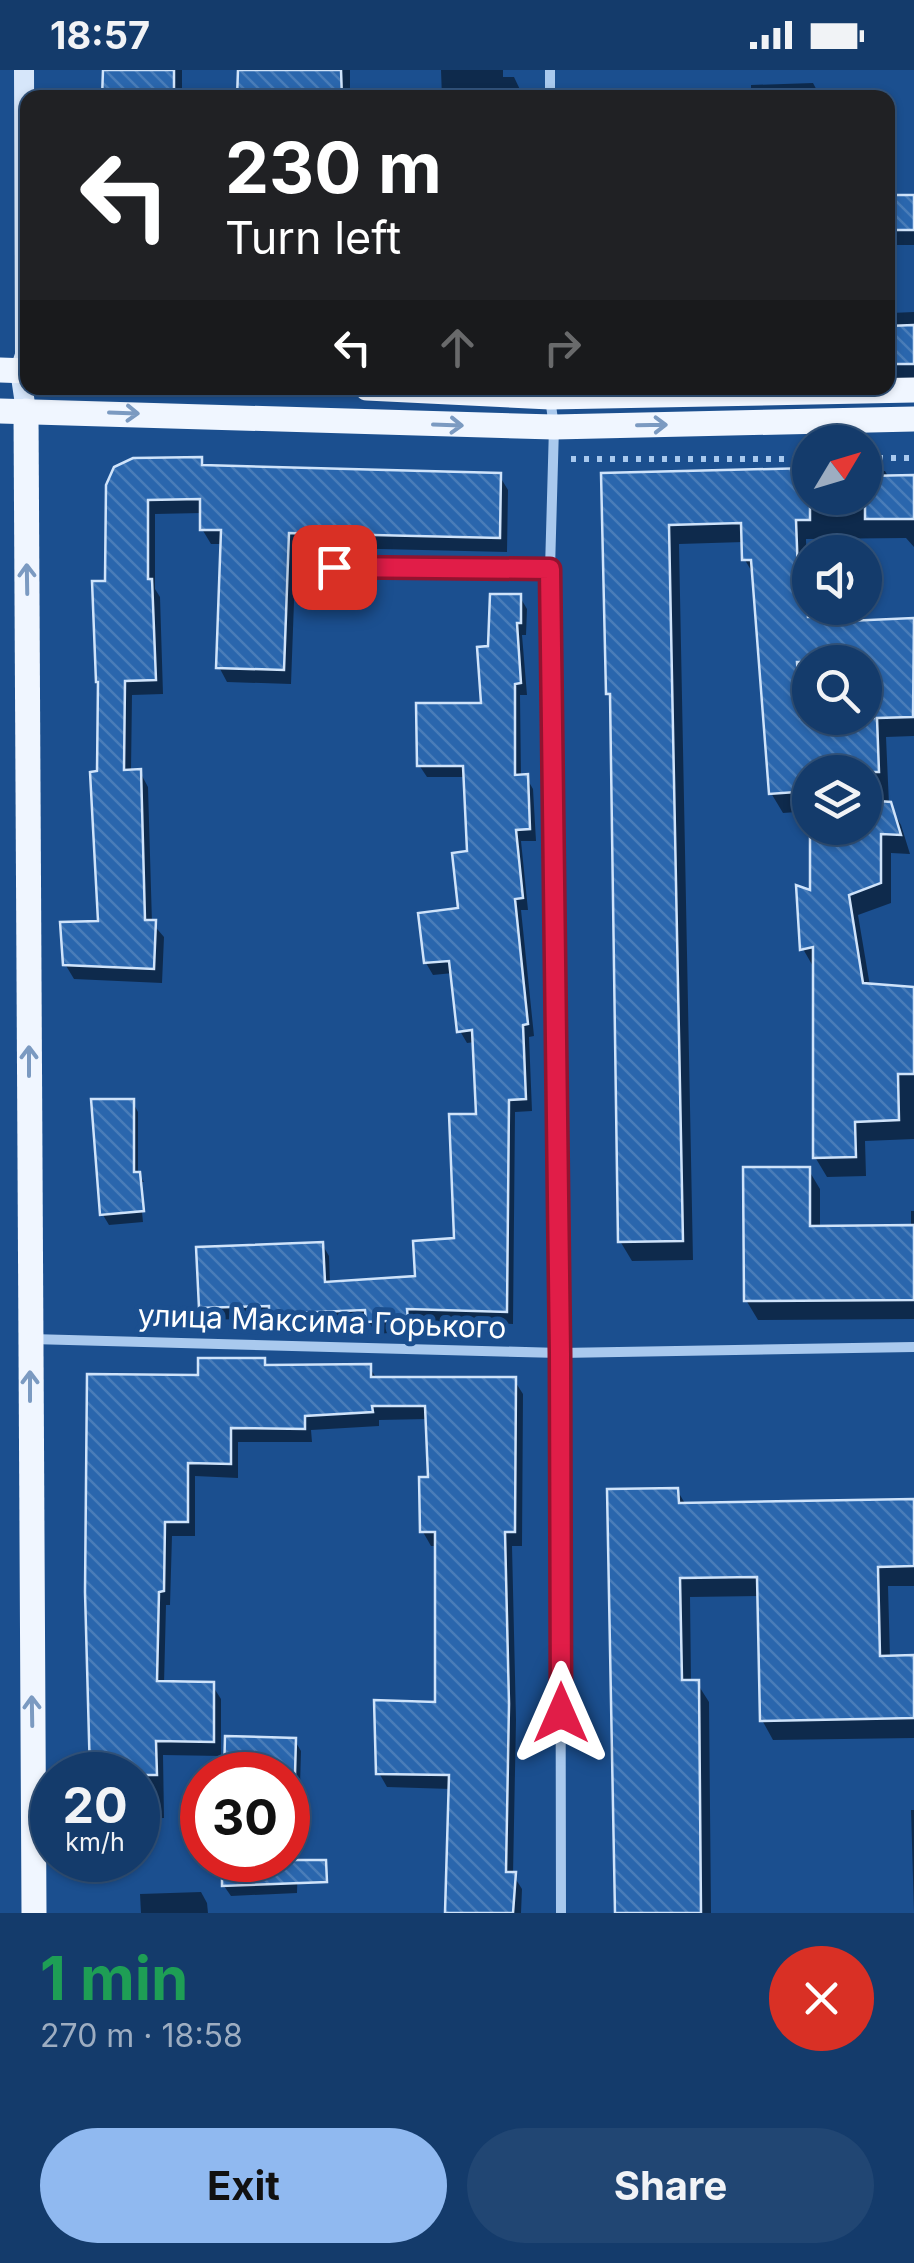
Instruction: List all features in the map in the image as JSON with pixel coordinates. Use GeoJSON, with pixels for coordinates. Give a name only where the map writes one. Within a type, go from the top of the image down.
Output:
{"type":"FeatureCollection","features":[{"type":"Feature","properties":{"kind":"main road"},"geometry":{"type":"LineString","coordinates":[[26,410],[34,1913]]}},
{"type":"Feature","properties":{"kind":"main road"},"geometry":{"type":"LineString","coordinates":[[0,411],[554,427],[914,419]]}},
{"type":"Feature","properties":{"kind":"street"},"geometry":{"type":"LineString","coordinates":[[22,395],[26,410]]}},
{"type":"Feature","properties":{"kind":"street"},"geometry":{"type":"LineString","coordinates":[[549,395],[554,427],[550,569],[560,1353],[561,1913]]}},
{"type":"Feature","properties":{"kind":"street","name":"улица Максима Горького"},"geometry":{"type":"LineString","coordinates":[[30,1339],[560,1353],[914,1347]]}},
{"type":"Feature","properties":{"kind":"lane"},"geometry":{"type":"LineString","coordinates":[[334,567],[550,569]]}},
{"type":"Feature","properties":{"kind":"path"},"geometry":{"type":"LineString","coordinates":[[882,458],[914,458]]}},
{"type":"Feature","properties":{"kind":"path"},"geometry":{"type":"LineString","coordinates":[[553,464],[792,459]]}},
{"type":"Feature","properties":{"kind":"building"},"geometry":{"type":"Polygon","coordinates":[[[103,70],[174,70],[174,90],[102,90],[103,70]]]}},
{"type":"Feature","properties":{"kind":"building"},"geometry":{"type":"Polygon","coordinates":[[[238,70],[341,70],[342,90],[237,90],[238,70]]]}},
{"type":"Feature","properties":{"kind":"building"},"geometry":{"type":"Polygon","coordinates":[[[895,195],[914,195],[914,230],[895,230],[895,195]]]}},
{"type":"Feature","properties":{"kind":"building"},"geometry":{"type":"Polygon","coordinates":[[[914,325],[914,364],[895,364],[895,326],[914,325]]]}},
{"type":"Feature","properties":{"kind":"building"},"geometry":{"type":"Polygon","coordinates":[[[202,457],[202,465],[501,473],[500,538],[289,533],[284,670],[216,668],[221,530],[200,530],[200,499],[148,500],[148,579],[152,579],[156,680],[125,681],[124,770],[141,769],[145,920],[156,920],[154,969],[63,965],[60,922],[98,921],[90,772],[97,771],[98,682],[92,581],[105,581],[106,485],[114,467],[133,458],[202,457]]]}},
{"type":"Feature","properties":{"kind":"building"},"geometry":{"type":"Polygon","coordinates":[[[792,468],[792,515],[810,515],[810,520],[796,520],[797,535],[792,535],[792,625],[882,625],[882,619],[914,618],[913,717],[882,718],[882,645],[792,645],[792,735],[878,735],[878,755],[792,755],[792,792],[769,794],[751,560],[742,560],[741,523],[669,525],[683,1241],[618,1242],[610,694],[606,694],[601,473],[792,468]]]}},
{"type":"Feature","properties":{"kind":"building"},"geometry":{"type":"Polygon","coordinates":[[[914,475],[914,519],[865,519],[865,515],[882,515],[882,476],[914,475]]]}},
{"type":"Feature","properties":{"kind":"building"},"geometry":{"type":"Polygon","coordinates":[[[490,594],[521,594],[521,623],[517,623],[521,683],[515,684],[515,775],[528,774],[530,829],[516,830],[523,898],[515,899],[528,1024],[523,1025],[526,1099],[509,1100],[507,1312],[407,1309],[408,1320],[366,1322],[365,1310],[269,1314],[269,1306],[199,1308],[196,1247],[323,1242],[325,1282],[415,1276],[413,1241],[454,1238],[449,1114],[476,1114],[472,1030],[457,1032],[449,961],[424,963],[418,913],[458,908],[452,853],[467,851],[463,766],[417,766],[416,703],[481,703],[477,647],[488,646],[490,594]]]}},
{"type":"Feature","properties":{"kind":"building"},"geometry":{"type":"Polygon","coordinates":[[[882,801],[891,802],[901,835],[882,834],[882,801]]]}},
{"type":"Feature","properties":{"kind":"building"},"geometry":{"type":"Polygon","coordinates":[[[810,845],[881,845],[881,883],[849,895],[863,983],[914,987],[914,1074],[898,1074],[899,1120],[855,1122],[856,1157],[813,1158],[813,947],[800,950],[796,885],[810,890],[810,845]]]}},
{"type":"Feature","properties":{"kind":"building"},"geometry":{"type":"Polygon","coordinates":[[[91,1099],[134,1099],[134,1172],[140,1172],[144,1211],[100,1215],[91,1099]]]}},
{"type":"Feature","properties":{"kind":"building"},"geometry":{"type":"Polygon","coordinates":[[[743,1167],[810,1167],[810,1226],[914,1225],[914,1300],[744,1301],[743,1167]]]}},
{"type":"Feature","properties":{"kind":"building"},"geometry":{"type":"Polygon","coordinates":[[[198,1358],[265,1358],[265,1365],[371,1364],[371,1377],[516,1377],[515,1532],[505,1532],[509,1704],[506,1872],[516,1872],[513,1913],[445,1913],[449,1775],[376,1774],[374,1700],[435,1702],[435,1532],[420,1532],[419,1477],[428,1477],[425,1406],[372,1406],[373,1412],[305,1416],[305,1429],[231,1428],[231,1464],[188,1463],[188,1522],[165,1522],[157,1681],[214,1682],[214,1742],[156,1741],[156,1752],[89,1752],[85,1592],[87,1374],[198,1375],[198,1358]]]}},
{"type":"Feature","properties":{"kind":"building"},"geometry":{"type":"Polygon","coordinates":[[[678,1488],[679,1503],[914,1499],[914,1566],[878,1567],[880,1656],[914,1655],[914,1718],[760,1721],[757,1577],[680,1578],[682,1680],[699,1680],[701,1913],[615,1913],[607,1489],[678,1488]]]}},
{"type":"Feature","properties":{"kind":"building"},"geometry":{"type":"Polygon","coordinates":[[[225,1736],[296,1738],[296,1752],[225,1752],[225,1736]]]}},
{"type":"Feature","properties":{"kind":"building"},"geometry":{"type":"Polygon","coordinates":[[[310,1860],[326,1860],[327,1882],[222,1886],[222,1882],[310,1882],[310,1860]]]}},
{"type":"Feature","properties":{"kind":"route"},"geometry":{"type":"LineString","coordinates":[[334,567],[550,569],[561,1713]]}}]}
